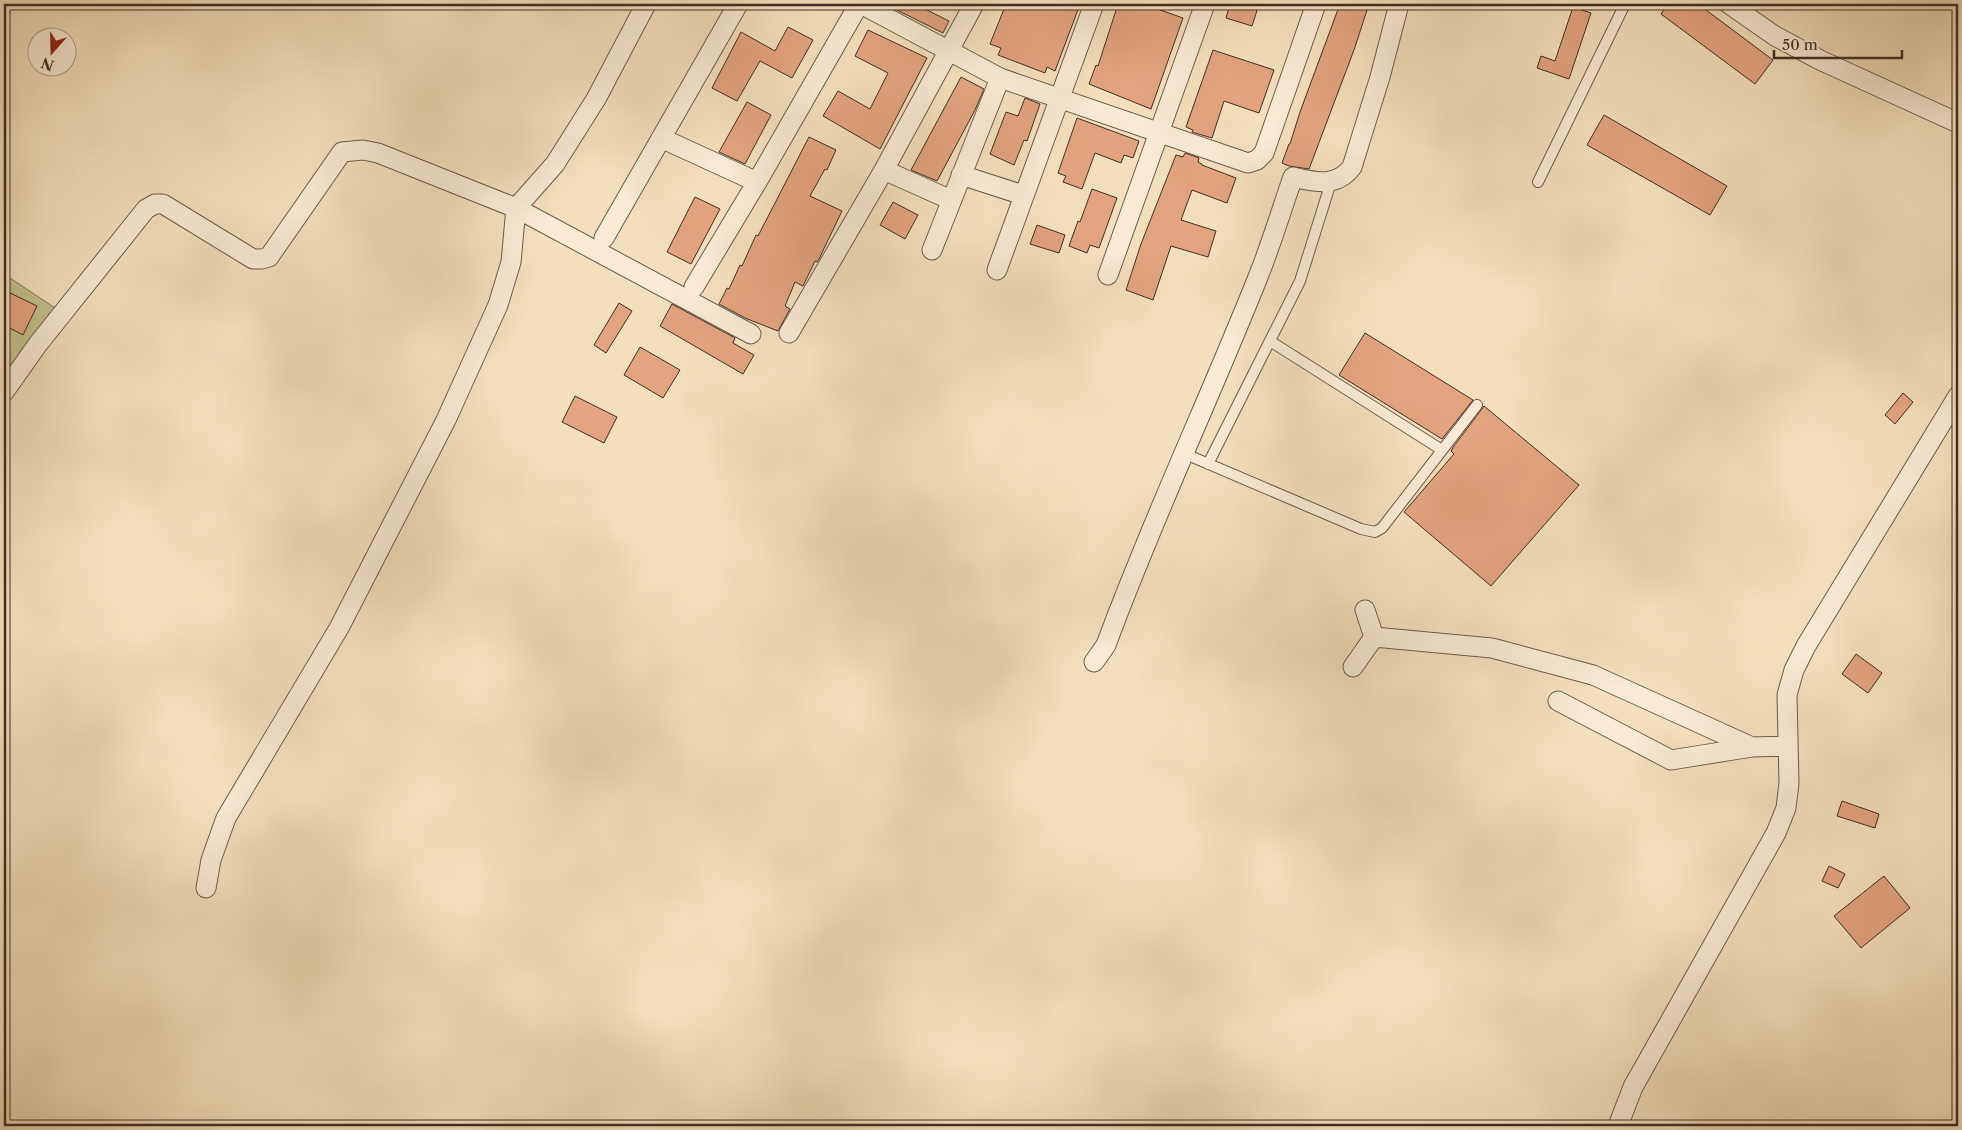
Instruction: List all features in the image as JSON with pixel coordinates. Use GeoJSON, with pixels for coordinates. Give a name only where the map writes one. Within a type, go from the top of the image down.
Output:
{"type":"FeatureCollection","features":[{"type":"Feature","properties":{"kind":"street"},"geometry":{"type":"LineString","coordinates":[[206,888],[211,860],[226,818],[339,628],[446,420],[498,305],[511,262],[516,208],[555,164],[596,100],[646,4]]}},
{"type":"Feature","properties":{"kind":"street"},"geometry":{"type":"LineString","coordinates":[[604,238],[738,4]]}},
{"type":"Feature","properties":{"kind":"street"},"geometry":{"type":"LineString","coordinates":[[694,286],[757,182],[860,4],[1000,78],[1248,163],[1257,160],[1264,153],[1316,4]]}},
{"type":"Feature","properties":{"kind":"street"},"geometry":{"type":"LineString","coordinates":[[789,333],[884,170],[974,4]]}},
{"type":"Feature","properties":{"kind":"street"},"geometry":{"type":"LineString","coordinates":[[997,270],[1094,4]]}},
{"type":"Feature","properties":{"kind":"street"},"geometry":{"type":"LineString","coordinates":[[1108,275],[1205,4]]}},
{"type":"Feature","properties":{"kind":"street"},"geometry":{"type":"LineString","coordinates":[[1094,662],[1106,645],[1258,275],[1293,177],[1318,182],[1332,182],[1347,174],[1352,167],[1380,77],[1399,4]]}},
{"type":"Feature","properties":{"kind":"street"},"geometry":{"type":"LineString","coordinates":[[1728,4],[1775,36],[1820,60],[1958,123]]}},
{"type":"Feature","properties":{"kind":"street"},"geometry":{"type":"LineString","coordinates":[[932,250],[1000,78]]}},
{"type":"Feature","properties":{"kind":"street"},"geometry":{"type":"LineString","coordinates":[[661,138],[757,182]]}},
{"type":"Feature","properties":{"kind":"street"},"geometry":{"type":"LineString","coordinates":[[4,392],[38,344],[146,209],[154,204],[163,204],[253,259],[262,259],[269,257],[342,152],[363,150],[378,153],[516,208],[751,334]]}},
{"type":"Feature","properties":{"kind":"street"},"geometry":{"type":"LineString","coordinates":[[884,170],[951,200]]}},
{"type":"Feature","properties":{"kind":"street"},"geometry":{"type":"LineString","coordinates":[[961,175],[1023,195]]}},
{"type":"Feature","properties":{"kind":"street"},"geometry":{"type":"LineString","coordinates":[[1618,1126],[1633,1087],[1776,833],[1786,808],[1789,783],[1787,696],[1798,662],[1958,396]]}},
{"type":"Feature","properties":{"kind":"street"},"geometry":{"type":"LineString","coordinates":[[1365,610],[1374,637]]}},
{"type":"Feature","properties":{"kind":"street"},"geometry":{"type":"LineString","coordinates":[[1374,637],[1492,648],[1593,675],[1752,747]]}},
{"type":"Feature","properties":{"kind":"street"},"geometry":{"type":"LineString","coordinates":[[1353,667],[1374,637]]}},
{"type":"Feature","properties":{"kind":"street"},"geometry":{"type":"LineString","coordinates":[[1558,701],[1671,760],[1752,747],[1788,746]]}},
{"type":"Feature","properties":{"kind":"lane"},"geometry":{"type":"LineString","coordinates":[[1538,182],[1625,4]]}},
{"type":"Feature","properties":{"kind":"lane"},"geometry":{"type":"LineString","coordinates":[[1208,464],[1300,281],[1332,182]]}},
{"type":"Feature","properties":{"kind":"lane"},"geometry":{"type":"LineString","coordinates":[[1270,341],[1442,450]]}},
{"type":"Feature","properties":{"kind":"lane"},"geometry":{"type":"LineString","coordinates":[[1184,454],[1360,529],[1375,532],[1382,528],[1477,404]]}},
{"type":"Feature","properties":{"kind":"shaded area"},"geometry":{"type":"Polygon","coordinates":[[[4,274],[58,310],[4,404],[4,274]]]}},
{"type":"Feature","properties":{"kind":"building"},"geometry":{"type":"Polygon","coordinates":[[[885,4],[915,4],[949,21],[943,33],[885,4]]]}},
{"type":"Feature","properties":{"kind":"building"},"geometry":{"type":"Polygon","coordinates":[[[1006,4],[1071,4],[1079,7],[1055,71],[1047,67],[1045,73],[998,55],[1001,48],[990,44],[1006,4]]]}},
{"type":"Feature","properties":{"kind":"building"},"geometry":{"type":"Polygon","coordinates":[[[1118,4],[1150,4],[1149,6],[1183,18],[1151,109],[1089,84],[1096,65],[1098,66],[1118,4]]]}},
{"type":"Feature","properties":{"kind":"building"},"geometry":{"type":"Polygon","coordinates":[[[1230,4],[1259,4],[1252,26],[1226,18],[1230,4]]]}},
{"type":"Feature","properties":{"kind":"building"},"geometry":{"type":"Polygon","coordinates":[[[1340,4],[1369,4],[1354,50],[1309,169],[1289,166],[1282,163],[1340,4]]]}},
{"type":"Feature","properties":{"kind":"building"},"geometry":{"type":"Polygon","coordinates":[[[1668,4],[1698,4],[1773,60],[1755,84],[1661,14],[1668,4]]]}},
{"type":"Feature","properties":{"kind":"building"},"geometry":{"type":"Polygon","coordinates":[[[1573,7],[1591,13],[1569,79],[1537,68],[1541,56],[1555,61],[1573,7]]]}},
{"type":"Feature","properties":{"kind":"building"},"geometry":{"type":"Polygon","coordinates":[[[788,27],[813,40],[792,78],[760,61],[737,101],[712,88],[741,32],[775,51],[788,27]]]}},
{"type":"Feature","properties":{"kind":"building"},"geometry":{"type":"Polygon","coordinates":[[[868,30],[927,58],[880,149],[823,116],[838,91],[870,109],[888,73],[855,56],[868,30]]]}},
{"type":"Feature","properties":{"kind":"building"},"geometry":{"type":"Polygon","coordinates":[[[1213,50],[1274,70],[1259,113],[1224,101],[1212,138],[1192,132],[1193,130],[1186,127],[1213,50]]]}},
{"type":"Feature","properties":{"kind":"building"},"geometry":{"type":"Polygon","coordinates":[[[961,77],[984,89],[975,110],[937,181],[911,170],[961,77]]]}},
{"type":"Feature","properties":{"kind":"building"},"geometry":{"type":"Polygon","coordinates":[[[1025,98],[1040,104],[1027,141],[1024,140],[1014,165],[990,154],[1006,112],[1018,116],[1025,98]]]}},
{"type":"Feature","properties":{"kind":"building"},"geometry":{"type":"Polygon","coordinates":[[[747,102],[771,115],[745,164],[719,152],[747,102]]]}},
{"type":"Feature","properties":{"kind":"building"},"geometry":{"type":"Polygon","coordinates":[[[1604,115],[1727,186],[1710,215],[1587,145],[1604,115]]]}},
{"type":"Feature","properties":{"kind":"building"},"geometry":{"type":"Polygon","coordinates":[[[1077,118],[1139,141],[1133,158],[1124,155],[1121,163],[1095,153],[1082,189],[1063,182],[1066,176],[1058,173],[1077,118]]]}},
{"type":"Feature","properties":{"kind":"building"},"geometry":{"type":"Polygon","coordinates":[[[809,137],[836,150],[827,170],[825,169],[810,196],[842,211],[819,259],[817,262],[815,261],[803,286],[795,282],[785,306],[790,309],[778,331],[745,318],[719,304],[727,288],[729,289],[740,265],[742,266],[756,235],[758,236],[809,137]]]}},
{"type":"Feature","properties":{"kind":"building"},"geometry":{"type":"Polygon","coordinates":[[[1185,153],[1199,158],[1198,162],[1202,165],[1236,178],[1227,203],[1192,190],[1181,220],[1216,231],[1208,257],[1171,246],[1153,300],[1126,290],[1141,244],[1176,155],[1183,157],[1185,153]]]}},
{"type":"Feature","properties":{"kind":"building"},"geometry":{"type":"Polygon","coordinates":[[[1092,189],[1117,198],[1099,248],[1090,245],[1087,253],[1069,246],[1092,189]]]}},
{"type":"Feature","properties":{"kind":"building"},"geometry":{"type":"Polygon","coordinates":[[[695,197],[720,209],[691,264],[667,252],[695,197]]]}},
{"type":"Feature","properties":{"kind":"building"},"geometry":{"type":"Polygon","coordinates":[[[893,202],[918,215],[905,239],[880,225],[893,202]]]}},
{"type":"Feature","properties":{"kind":"building"},"geometry":{"type":"Polygon","coordinates":[[[1037,225],[1065,235],[1059,253],[1030,244],[1037,225]]]}},
{"type":"Feature","properties":{"kind":"building"},"geometry":{"type":"Polygon","coordinates":[[[4,290],[37,306],[23,335],[4,325],[4,290]]]}},
{"type":"Feature","properties":{"kind":"building"},"geometry":{"type":"Polygon","coordinates":[[[619,303],[632,311],[606,353],[594,345],[619,303]]]}},
{"type":"Feature","properties":{"kind":"building"},"geometry":{"type":"Polygon","coordinates":[[[672,304],[735,338],[733,343],[754,355],[743,374],[660,326],[672,304]]]}},
{"type":"Feature","properties":{"kind":"building"},"geometry":{"type":"Polygon","coordinates":[[[1365,333],[1473,400],[1442,439],[1339,375],[1365,333]]]}},
{"type":"Feature","properties":{"kind":"building"},"geometry":{"type":"Polygon","coordinates":[[[640,347],[680,370],[663,398],[624,375],[640,347]]]}},
{"type":"Feature","properties":{"kind":"building"},"geometry":{"type":"Polygon","coordinates":[[[1903,393],[1913,402],[1895,424],[1885,415],[1903,393]]]}},
{"type":"Feature","properties":{"kind":"building"},"geometry":{"type":"Polygon","coordinates":[[[575,396],[617,417],[604,443],[562,422],[575,396]]]}},
{"type":"Feature","properties":{"kind":"building"},"geometry":{"type":"Polygon","coordinates":[[[1484,406],[1579,485],[1491,586],[1404,512],[1454,454],[1451,451],[1454,446],[1484,406]]]}},
{"type":"Feature","properties":{"kind":"building"},"geometry":{"type":"Polygon","coordinates":[[[1856,654],[1882,673],[1868,693],[1842,674],[1856,654]]]}},
{"type":"Feature","properties":{"kind":"building"},"geometry":{"type":"Polygon","coordinates":[[[1842,801],[1879,814],[1875,828],[1837,816],[1842,801]]]}},
{"type":"Feature","properties":{"kind":"building"},"geometry":{"type":"Polygon","coordinates":[[[1829,866],[1845,874],[1838,888],[1822,881],[1829,866]]]}},
{"type":"Feature","properties":{"kind":"building"},"geometry":{"type":"Polygon","coordinates":[[[1884,876],[1910,908],[1861,948],[1834,916],[1884,876]]]}}]}
